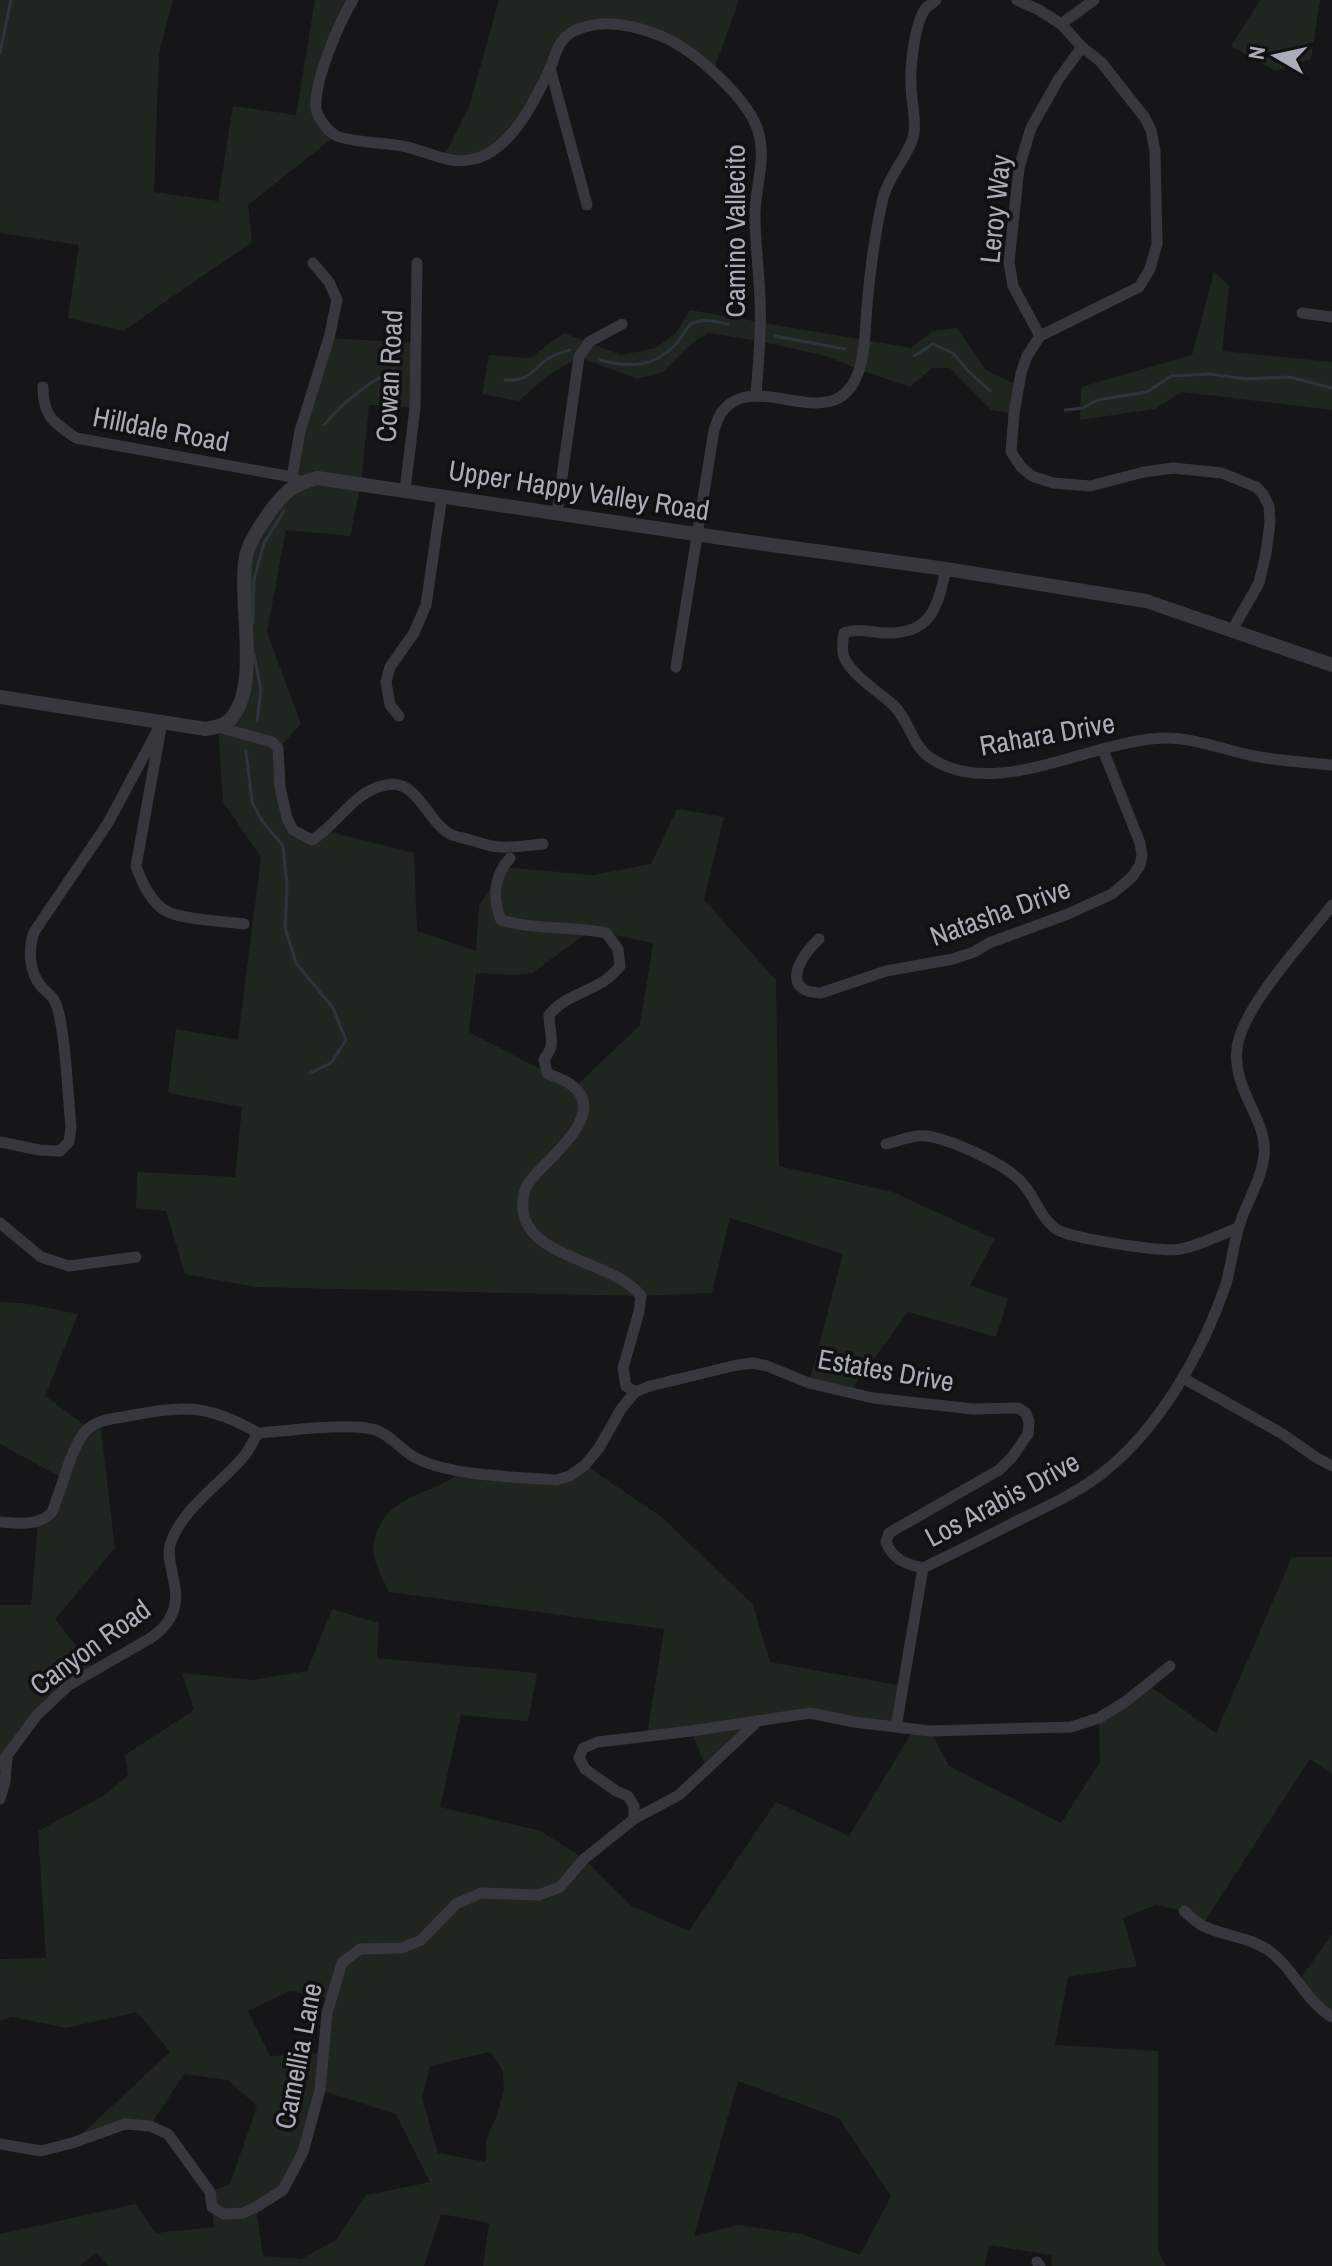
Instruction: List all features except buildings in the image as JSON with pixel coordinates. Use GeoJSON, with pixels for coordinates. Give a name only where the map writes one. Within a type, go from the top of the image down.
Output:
{"type":"FeatureCollection","features":[{"type":"Feature","properties":{"kind":"street","name":"Camino Vallecito"},"geometry":{"type":"LineString","coordinates":[[353,0],[338,27],[317,94],[316,111],[335,136],[405,147],[442,160],[464,161],[480,157],[497,147],[529,108],[561,40],[574,31],[592,25],[609,23],[642,28],[674,41],[713,72],[745,105],[758,129],[763,148],[755,212],[761,302],[756,396]]}},
{"type":"Feature","properties":{"kind":"street"},"geometry":{"type":"LineString","coordinates":[[676,667],[714,430],[720,414],[733,402],[747,396],[827,403],[841,397],[850,388],[860,370],[883,199],[888,181],[914,137],[911,85],[918,28],[925,9],[936,0]]}},
{"type":"Feature","properties":{"kind":"street"},"geometry":{"type":"LineString","coordinates":[[1017,0],[1061,24],[1101,62],[1145,118],[1155,151],[1157,244],[1150,269],[1139,287],[1040,336],[1027,356],[1021,373],[1011,452],[1032,476],[1053,483],[1090,486],[1144,472],[1194,468],[1222,473],[1256,487],[1269,506],[1270,523],[1259,583],[1231,632]]}},
{"type":"Feature","properties":{"kind":"street"},"geometry":{"type":"LineString","coordinates":[[1061,24],[1094,0]]}},
{"type":"Feature","properties":{"kind":"street","name":"Leroy Way"},"geometry":{"type":"LineString","coordinates":[[1040,336],[1013,286],[1009,262],[1019,168],[1031,128],[1058,80],[1082,47]]}},
{"type":"Feature","properties":{"kind":"street"},"geometry":{"type":"LineString","coordinates":[[550,68],[587,205]]}},
{"type":"Feature","properties":{"kind":"street","name":"Cowan Road"},"geometry":{"type":"LineString","coordinates":[[296,480],[300,431],[329,338],[337,300],[329,282],[313,263]]}},
{"type":"Feature","properties":{"kind":"street","name":"Cowan Road"},"geometry":{"type":"LineString","coordinates":[[405,490],[415,408],[417,263]]}},
{"type":"Feature","properties":{"kind":"street"},"geometry":{"type":"LineString","coordinates":[[1302,313],[1332,317]]}},
{"type":"Feature","properties":{"kind":"street"},"geometry":{"type":"LineString","coordinates":[[557,512],[579,357],[589,342],[622,324]]}},
{"type":"Feature","properties":{"kind":"street","name":"Hilldale Road"},"geometry":{"type":"LineString","coordinates":[[43,387],[43,406],[58,425],[76,438],[296,480]]}},
{"type":"Feature","properties":{"kind":"street","name":"Upper Happy Valley Road"},"geometry":{"type":"LineString","coordinates":[[296,480],[317,478],[405,490],[1146,601],[1332,665]]}},
{"type":"Feature","properties":{"kind":"street"},"geometry":{"type":"LineString","coordinates":[[0,697],[206,729],[218,727],[232,719],[240,703],[245,677],[246,557],[250,544],[296,480]]}},
{"type":"Feature","properties":{"kind":"street"},"geometry":{"type":"LineString","coordinates":[[399,716],[390,705],[386,682],[390,667],[414,633],[426,605],[442,496]]}},
{"type":"Feature","properties":{"kind":"street","name":"Rahara Drive"},"geometry":{"type":"LineString","coordinates":[[946,569],[932,616],[917,628],[901,633],[853,630],[844,633],[842,647],[844,658],[850,666],[895,706],[925,754],[946,767],[962,772],[987,773],[1021,769],[1164,738],[1202,742],[1254,756],[1332,765]]}},
{"type":"Feature","properties":{"kind":"street"},"geometry":{"type":"LineString","coordinates":[[162,722],[136,866],[141,880],[157,904],[166,911],[244,924]]}},
{"type":"Feature","properties":{"kind":"street"},"geometry":{"type":"LineString","coordinates":[[0,1142],[60,1151],[69,1142],[71,1126],[60,1018],[55,1000],[39,984],[32,967],[30,945],[34,932],[108,823],[162,722]]}},
{"type":"Feature","properties":{"kind":"street"},"geometry":{"type":"LineString","coordinates":[[218,727],[272,742],[278,748],[280,787],[287,818],[293,830],[312,840],[326,831],[351,803],[367,793],[386,785],[402,784],[437,824],[452,835],[499,847],[543,844]]}},
{"type":"Feature","properties":{"kind":"street","name":"Natasha Drive"},"geometry":{"type":"LineString","coordinates":[[819,939],[803,954],[797,965],[796,978],[803,988],[813,993],[886,971],[953,959],[1112,894],[1132,877],[1142,855],[1103,750]]}},
{"type":"Feature","properties":{"kind":"street"},"geometry":{"type":"LineString","coordinates":[[0,1522],[38,1522],[52,1512],[84,1433],[100,1422],[182,1408],[218,1413],[258,1433],[355,1427],[376,1430],[392,1438],[414,1458],[446,1470],[556,1480],[570,1476],[585,1465],[599,1448],[621,1409],[635,1392],[626,1386],[623,1368],[641,1296],[633,1286],[615,1276],[539,1240],[527,1225],[523,1193],[530,1181],[565,1146],[581,1120],[583,1101],[575,1087],[547,1073],[544,1059],[551,1051],[553,1035],[549,1015],[556,1006],[613,976],[620,966],[618,949],[606,933],[525,926],[501,920],[496,907],[497,880],[510,858]]}},
{"type":"Feature","properties":{"kind":"street","name":"Los Arabis Drive"},"geometry":{"type":"LineString","coordinates":[[896,1727],[923,1568],[1059,1501],[1100,1475],[1132,1445],[1183,1378],[1225,1285],[1238,1228],[1259,1178],[1264,1156],[1259,1125],[1238,1070],[1238,1040],[1270,984],[1332,905]]}},
{"type":"Feature","properties":{"kind":"street"},"geometry":{"type":"LineString","coordinates":[[886,1144],[926,1136],[958,1145],[1002,1167],[1024,1183],[1040,1213],[1057,1231],[1081,1237],[1180,1249],[1238,1228]]}},
{"type":"Feature","properties":{"kind":"street"},"geometry":{"type":"LineString","coordinates":[[0,1223],[41,1257],[69,1266],[136,1257]]}},
{"type":"Feature","properties":{"kind":"street","name":"Estates Drive"},"geometry":{"type":"LineString","coordinates":[[635,1392],[753,1363],[809,1383],[873,1398],[973,1409],[1018,1408],[1026,1413],[1028,1434],[999,1470],[889,1533],[886,1542],[893,1557],[923,1568]]}},
{"type":"Feature","properties":{"kind":"street"},"geometry":{"type":"LineString","coordinates":[[1183,1378],[1281,1433],[1332,1466]]}},
{"type":"Feature","properties":{"kind":"street","name":"Canyon Road"},"geometry":{"type":"LineString","coordinates":[[3,1760],[37,1715],[69,1685],[161,1631],[169,1622],[177,1596],[169,1560],[171,1544],[179,1527],[246,1454],[258,1433]]}},
{"type":"Feature","properties":{"kind":"street"},"geometry":{"type":"LineString","coordinates":[[759,1721],[679,1795],[634,1819],[634,1806],[628,1796],[585,1769],[579,1758],[583,1748],[598,1742],[810,1713],[930,1731],[1071,1727],[1099,1718],[1125,1702],[1170,1666]]}},
{"type":"Feature","properties":{"kind":"street"},"geometry":{"type":"LineString","coordinates":[[0,1799],[5,1782],[3,1760]]}},
{"type":"Feature","properties":{"kind":"street","name":"Camellia Lane"},"geometry":{"type":"LineString","coordinates":[[0,2144],[41,2151],[125,2124],[150,2126],[168,2134],[210,2192],[212,2207],[224,2214],[243,2213],[256,2207],[283,2190],[303,2152],[320,2090],[327,2013],[342,1963],[360,1949],[402,1948],[421,1940],[456,1904],[481,1893],[539,1895],[560,1887],[584,1859],[634,1819]]}},
{"type":"Feature","properties":{"kind":"street"},"geometry":{"type":"LineString","coordinates":[[1184,1911],[1202,1925],[1267,1949],[1288,1967],[1304,1991],[1332,2017]]}},
{"type":"Feature","properties":{"kind":"shaded area"},"geometry":{"type":"Polygon","coordinates":[[[0,0],[173,0],[159,53],[154,192],[218,201],[233,106],[296,115],[315,0],[353,0],[343,16],[316,111],[335,136],[248,205],[252,242],[123,331],[68,318],[79,245],[0,233],[0,0]]]}},
{"type":"Feature","properties":{"kind":"shaded area"},"geometry":{"type":"Polygon","coordinates":[[[499,0],[739,0],[713,72],[674,41],[609,23],[574,31],[513,131],[480,157],[442,160],[469,107],[499,0]]]}},
{"type":"Feature","properties":{"kind":"shaded area"},"geometry":{"type":"Polygon","coordinates":[[[1260,0],[1320,0],[1311,59],[1275,71],[1231,46],[1260,0]]]}},
{"type":"Feature","properties":{"kind":"shaded area"},"geometry":{"type":"Polygon","coordinates":[[[1214,272],[1229,286],[1222,351],[1332,362],[1332,410],[1182,392],[1155,409],[1080,420],[1081,387],[1192,355],[1214,272]]]}},
{"type":"Feature","properties":{"kind":"shaded area"},"geometry":{"type":"Polygon","coordinates":[[[690,310],[911,348],[933,331],[957,328],[986,370],[1019,386],[1014,414],[991,410],[950,368],[932,368],[910,387],[826,356],[708,333],[692,343],[663,372],[637,379],[579,357],[547,376],[519,401],[482,394],[489,355],[530,358],[564,333],[621,355],[656,348],[676,333],[690,310]]]}},
{"type":"Feature","properties":{"kind":"shaded area"},"geometry":{"type":"Polygon","coordinates":[[[329,338],[416,343],[415,408],[369,405],[361,484],[350,536],[286,530],[267,632],[301,724],[278,749],[287,818],[306,837],[326,831],[414,853],[417,931],[476,951],[479,905],[497,880],[502,867],[593,875],[651,864],[677,809],[724,817],[704,900],[776,980],[779,1166],[893,1192],[995,1239],[970,1285],[1008,1299],[996,1337],[908,1312],[849,1393],[809,1383],[843,1254],[730,1218],[712,1293],[641,1296],[255,1287],[185,1274],[166,1211],[136,1208],[137,1172],[235,1177],[242,1107],[168,1093],[176,1029],[238,1040],[261,857],[223,802],[218,727],[240,703],[246,557],[292,477],[329,338]],[[591,930],[532,973],[476,973],[469,1032],[575,1087],[640,1025],[653,943],[591,930]]]}},
{"type":"Feature","properties":{"kind":"shaded area"},"geometry":{"type":"Polygon","coordinates":[[[0,1302],[23,1303],[78,1314],[45,1396],[89,1428],[100,1422],[115,1548],[55,1619],[95,1670],[69,1685],[0,1759],[0,1605],[31,1605],[38,1522],[52,1512],[64,1479],[0,1444],[0,1302]]]}},
{"type":"Feature","properties":{"kind":"shaded area"},"geometry":{"type":"Polygon","coordinates":[[[585,1465],[663,1518],[753,1605],[770,1662],[903,1686],[896,1727],[810,1713],[759,1721],[709,1774],[691,1731],[647,1736],[664,1629],[389,1592],[375,1561],[374,1544],[383,1519],[402,1502],[462,1471],[556,1480],[585,1465]]]}},
{"type":"Feature","properties":{"kind":"shaded area"},"geometry":{"type":"Polygon","coordinates":[[[1292,1557],[1332,1557],[1332,1774],[1310,1759],[1202,1925],[1184,1911],[1156,1905],[1123,1918],[1137,1966],[1068,1977],[1055,2045],[1158,2051],[1158,2251],[1166,2266],[1052,2266],[1051,2255],[989,2245],[985,2266],[483,2266],[489,2223],[441,2214],[424,2266],[108,2266],[96,2252],[80,2266],[0,2266],[0,2234],[135,2204],[156,2233],[214,2227],[210,2192],[230,2184],[257,2106],[228,2080],[184,2074],[150,2126],[124,2124],[72,2143],[170,2052],[137,2012],[66,2028],[12,2017],[0,2021],[0,1959],[46,1958],[38,1831],[105,1795],[128,1775],[125,1755],[194,1710],[182,1673],[252,1680],[307,1671],[332,1609],[379,1623],[377,1658],[537,1673],[528,1721],[461,1715],[440,1807],[541,1831],[584,1859],[632,1906],[689,1931],[776,1802],[849,1836],[914,1729],[930,1731],[949,1766],[1061,1823],[1100,1762],[1099,1718],[1147,1684],[1216,1733],[1292,1557]],[[290,1991],[248,2011],[270,2056],[323,2053],[331,1999],[290,1991]],[[490,2052],[430,2066],[422,2098],[438,2153],[486,2162],[486,2140],[504,2090],[503,2071],[490,2052]],[[738,2081],[694,2236],[738,2225],[801,2234],[860,2255],[891,2196],[839,2118],[738,2081]],[[320,2090],[303,2152],[283,2190],[256,2207],[263,2256],[301,2259],[336,2240],[366,2195],[430,2182],[396,2114],[320,2090]]]}},
{"type":"Feature","properties":{"kind":"shaded area"},"geometry":{"type":"Polygon","coordinates":[[[1332,1934],[1332,2017],[1298,1982],[1332,1934]]]}},
{"type":"Feature","properties":{"kind":"waterway"},"geometry":{"type":"LineString","coordinates":[[0,53],[11,0]]}},
{"type":"Feature","properties":{"kind":"waterway"},"geometry":{"type":"LineString","coordinates":[[600,360],[631,365],[649,362],[667,353],[695,322],[728,324]]}},
{"type":"Feature","properties":{"kind":"waterway"},"geometry":{"type":"LineString","coordinates":[[775,336],[845,349]]}},
{"type":"Feature","properties":{"kind":"waterway"},"geometry":{"type":"LineString","coordinates":[[914,356],[933,344],[953,353],[990,391]]}},
{"type":"Feature","properties":{"kind":"waterway"},"geometry":{"type":"LineString","coordinates":[[505,380],[527,376],[544,361],[570,350]]}},
{"type":"Feature","properties":{"kind":"waterway"},"geometry":{"type":"LineString","coordinates":[[324,425],[357,393],[394,369]]}},
{"type":"Feature","properties":{"kind":"waterway"},"geometry":{"type":"LineString","coordinates":[[1065,410],[1083,408],[1097,400],[1147,392],[1171,376],[1289,377],[1332,388]]}},
{"type":"Feature","properties":{"kind":"waterway"},"geometry":{"type":"LineString","coordinates":[[253,623],[254,579],[264,543],[284,511]]}},
{"type":"Feature","properties":{"kind":"waterway"},"geometry":{"type":"LineString","coordinates":[[254,654],[261,690],[257,721]]}},
{"type":"Feature","properties":{"kind":"waterway"},"geometry":{"type":"LineString","coordinates":[[246,751],[252,802],[262,821],[283,846],[287,887],[285,928],[296,963],[333,1008],[346,1040],[331,1063],[310,1073]]}}]}
